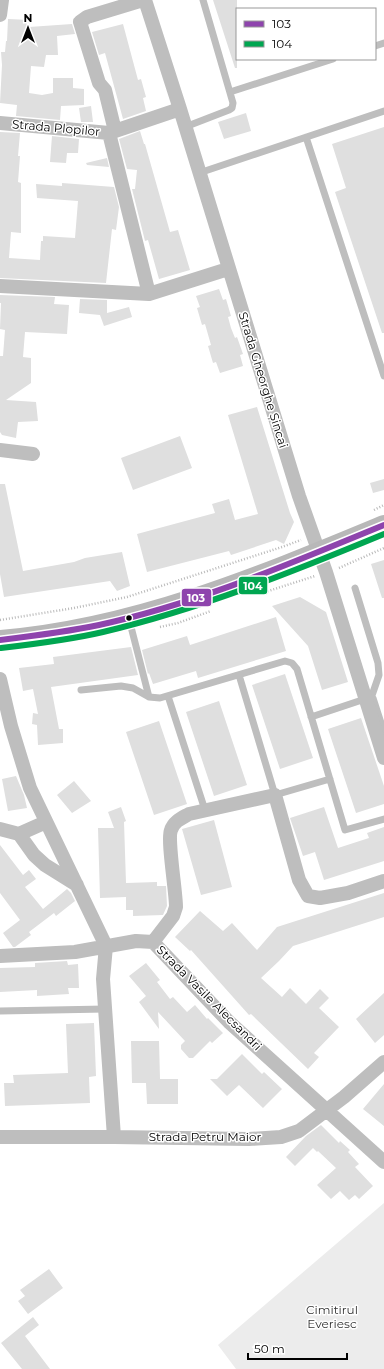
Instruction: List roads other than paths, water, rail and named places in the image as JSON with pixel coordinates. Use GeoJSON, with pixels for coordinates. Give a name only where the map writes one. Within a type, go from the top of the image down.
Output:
{"type":"FeatureCollection","features":[{"type":"Feature","properties":{"kind":"main road"},"geometry":{"type":"LineString","coordinates":[[0,640],[77,629],[128,617],[207,594],[276,570],[316,543],[378,518]]}},
{"type":"Feature","properties":{"kind":"street"},"geometry":{"type":"LineString","coordinates":[[0,15],[2,0]]}},
{"type":"Feature","properties":{"kind":"street"},"geometry":{"type":"LineString","coordinates":[[144,0],[87,17],[80,22],[98,83],[105,90],[112,132],[149,294]]}},
{"type":"Feature","properties":{"kind":"street","name":"Strada Gheorghe Șincai"},"geometry":{"type":"LineString","coordinates":[[144,0],[180,109],[299,496],[368,700],[384,758]]}},
{"type":"Feature","properties":{"kind":"street","name":"Strada Plopilor"},"geometry":{"type":"LineString","coordinates":[[0,123],[112,132],[180,109]]}},
{"type":"Feature","properties":{"kind":"street"},"geometry":{"type":"LineString","coordinates":[[0,286],[149,294],[228,269]]}},
{"type":"Feature","properties":{"kind":"street"},"geometry":{"type":"LineString","coordinates":[[0,450],[33,454]]}},
{"type":"Feature","properties":{"kind":"street"},"geometry":{"type":"LineString","coordinates":[[0,679],[11,726],[30,788],[106,946],[103,979],[114,1136]]}},
{"type":"Feature","properties":{"kind":"street"},"geometry":{"type":"LineString","coordinates":[[153,942],[173,916],[176,907],[170,830],[178,820],[189,814],[275,795],[299,880],[308,896],[320,898],[384,882]]}},
{"type":"Feature","properties":{"kind":"street"},"geometry":{"type":"LineString","coordinates":[[0,829],[19,834],[46,822]]}},
{"type":"Feature","properties":{"kind":"street"},"geometry":{"type":"LineString","coordinates":[[19,834],[34,855],[45,865],[77,885]]}},
{"type":"Feature","properties":{"kind":"street","name":"Strada Vasile Alecsandri"},"geometry":{"type":"LineString","coordinates":[[0,956],[75,952],[136,940],[153,942],[229,1022],[384,1162]]}},
{"type":"Feature","properties":{"kind":"street","name":"Strada Petru Maior"},"geometry":{"type":"LineString","coordinates":[[0,1137],[114,1136],[249,1139],[281,1137],[299,1132],[384,1062]]}},
{"type":"Feature","properties":{"kind":"lane"},"geometry":{"type":"LineString","coordinates":[[185,127],[229,110],[232,108],[233,103],[203,0]]}},
{"type":"Feature","properties":{"kind":"lane"},"geometry":{"type":"LineString","coordinates":[[230,92],[331,60]]}},
{"type":"Feature","properties":{"kind":"lane"},"geometry":{"type":"LineString","coordinates":[[199,173],[384,111]]}},
{"type":"Feature","properties":{"kind":"lane"},"geometry":{"type":"LineString","coordinates":[[306,137],[384,376]]}},
{"type":"Feature","properties":{"kind":"lane"},"geometry":{"type":"LineString","coordinates":[[311,717],[368,700],[379,675],[378,663],[355,588]]}},
{"type":"Feature","properties":{"kind":"lane"},"geometry":{"type":"LineString","coordinates":[[128,617],[149,697]]}},
{"type":"Feature","properties":{"kind":"lane"},"geometry":{"type":"LineString","coordinates":[[81,690],[121,686],[133,688],[149,697],[160,698],[285,661],[292,663],[296,669],[345,830],[384,819]]}},
{"type":"Feature","properties":{"kind":"lane"},"geometry":{"type":"LineString","coordinates":[[239,675],[275,795],[330,779]]}},
{"type":"Feature","properties":{"kind":"lane"},"geometry":{"type":"LineString","coordinates":[[168,696],[205,810]]}},
{"type":"Feature","properties":{"kind":"lane"},"geometry":{"type":"LineString","coordinates":[[368,700],[384,732]]}},
{"type":"Feature","properties":{"kind":"lane"},"geometry":{"type":"LineString","coordinates":[[0,1011],[105,1009]]}},
{"type":"Feature","properties":{"kind":"park label","name":"Cimitirul Everiesc"},"geometry":{"type":"Point","coordinates":[332,1317]}}]}
